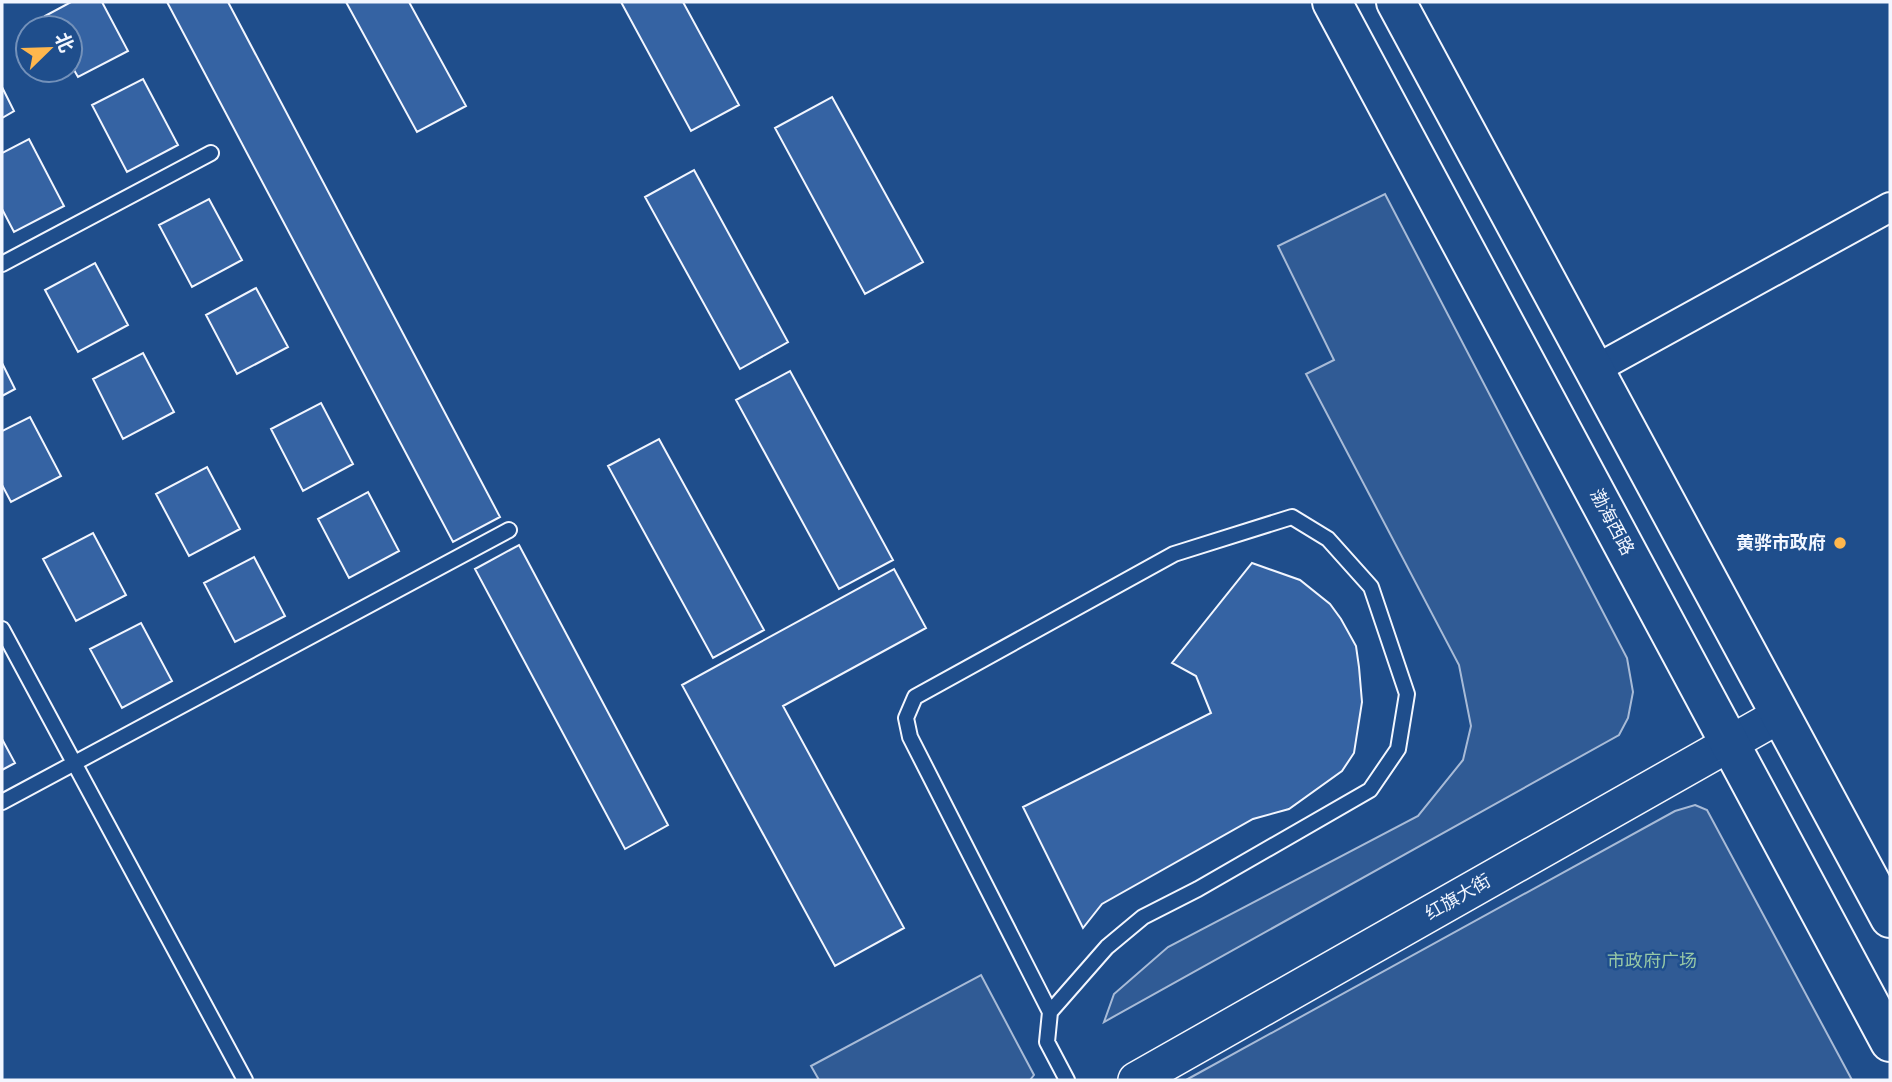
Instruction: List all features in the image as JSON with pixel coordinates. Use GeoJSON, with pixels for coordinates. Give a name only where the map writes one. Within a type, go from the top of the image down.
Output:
{"type":"FeatureCollection","features":[{"type":"Feature","properties":{"kind":"main road","name":"渤海西路"},"geometry":{"type":"LineString","coordinates":[[1332,2],[1890,1042]]}},
{"type":"Feature","properties":{"kind":"main road"},"geometry":{"type":"LineString","coordinates":[[1396,2],[1890,918]]}},
{"type":"Feature","properties":{"kind":"street"},"geometry":{"type":"LineString","coordinates":[[1594,370],[1890,207]]}},
{"type":"Feature","properties":{"kind":"street","name":"红旗大街"},"geometry":{"type":"LineString","coordinates":[[1136,1080],[1780,715]]}},
{"type":"Feature","properties":{"kind":"lane"},"geometry":{"type":"LineString","coordinates":[[2,264],[211,153]]}},
{"type":"Feature","properties":{"kind":"lane"},"geometry":{"type":"LineString","coordinates":[[1051,1012],[910,737],[906,718],[915,697],[1174,554],[1227,535],[1292,517],[1328,539],[1371,587],[1406,694],[1398,748],[1370,790],[1198,889],[1143,917],[1107,947],[1051,1012],[1047,1042],[1067,1080]]}},
{"type":"Feature","properties":{"kind":"lane"},"geometry":{"type":"LineString","coordinates":[[2,802],[509,530]]}},
{"type":"Feature","properties":{"kind":"lane"},"geometry":{"type":"LineString","coordinates":[[2,629],[244,1080]]}},
{"type":"Feature","properties":{"kind":"shaded area"},"geometry":{"type":"Polygon","coordinates":[[[1385,194],[1627,658],[1633,692],[1628,718],[1619,735],[1104,1022],[1114,994],[1168,947],[1418,816],[1463,760],[1471,726],[1459,665],[1306,374],[1334,360],[1278,246],[1385,194]]]}},
{"type":"Feature","properties":{"kind":"shaded area","name":"市政府广场"},"geometry":{"type":"Polygon","coordinates":[[[1695,805],[1707,810],[1852,1080],[1186,1080],[1675,811],[1695,805]]]}},
{"type":"Feature","properties":{"kind":"shaded area"},"geometry":{"type":"Polygon","coordinates":[[[981,975],[1034,1075],[1030,1080],[819,1080],[811,1066],[981,975]]]}},
{"type":"Feature","properties":{"kind":"building"},"geometry":{"type":"Polygon","coordinates":[[[71,2],[102,2],[128,51],[84,74],[84,14],[49,14],[71,2]]]}},
{"type":"Feature","properties":{"kind":"building"},"geometry":{"type":"Polygon","coordinates":[[[167,2],[228,2],[500,517],[453,542],[167,2]]]}},
{"type":"Feature","properties":{"kind":"building"},"geometry":{"type":"Polygon","coordinates":[[[346,2],[409,2],[466,106],[417,132],[346,2]]]}},
{"type":"Feature","properties":{"kind":"building"},"geometry":{"type":"Polygon","coordinates":[[[621,2],[683,2],[739,105],[691,131],[621,2]]]}},
{"type":"Feature","properties":{"kind":"building"},"geometry":{"type":"Polygon","coordinates":[[[143,79],[178,145],[127,172],[92,105],[143,79]]]}},
{"type":"Feature","properties":{"kind":"building"},"geometry":{"type":"Polygon","coordinates":[[[2,87],[14,111],[2,118],[2,87]]]}},
{"type":"Feature","properties":{"kind":"building"},"geometry":{"type":"Polygon","coordinates":[[[832,97],[923,262],[865,294],[775,128],[832,97]]]}},
{"type":"Feature","properties":{"kind":"building"},"geometry":{"type":"Polygon","coordinates":[[[29,139],[64,206],[14,232],[2,209],[2,153],[29,139]]]}},
{"type":"Feature","properties":{"kind":"building"},"geometry":{"type":"Polygon","coordinates":[[[694,170],[788,342],[740,369],[645,197],[694,170]]]}},
{"type":"Feature","properties":{"kind":"building"},"geometry":{"type":"Polygon","coordinates":[[[209,199],[242,260],[192,287],[159,225],[209,199]]]}},
{"type":"Feature","properties":{"kind":"building"},"geometry":{"type":"Polygon","coordinates":[[[95,263],[128,325],[78,352],[45,290],[95,263]]]}},
{"type":"Feature","properties":{"kind":"building"},"geometry":{"type":"Polygon","coordinates":[[[256,288],[288,347],[237,374],[206,315],[256,288]]]}},
{"type":"Feature","properties":{"kind":"building"},"geometry":{"type":"Polygon","coordinates":[[[143,353],[174,412],[123,439],[93,379],[143,353]]]}},
{"type":"Feature","properties":{"kind":"building"},"geometry":{"type":"Polygon","coordinates":[[[2,363],[15,389],[2,396],[2,363]]]}},
{"type":"Feature","properties":{"kind":"building"},"geometry":{"type":"Polygon","coordinates":[[[790,371],[893,560],[839,589],[736,400],[790,371]]]}},
{"type":"Feature","properties":{"kind":"building"},"geometry":{"type":"Polygon","coordinates":[[[321,403],[353,464],[303,491],[271,429],[321,403]]]}},
{"type":"Feature","properties":{"kind":"building"},"geometry":{"type":"Polygon","coordinates":[[[30,417],[61,476],[11,502],[2,485],[2,431],[30,417]]]}},
{"type":"Feature","properties":{"kind":"building"},"geometry":{"type":"Polygon","coordinates":[[[659,439],[764,630],[713,658],[608,466],[659,439]]]}},
{"type":"Feature","properties":{"kind":"building"},"geometry":{"type":"Polygon","coordinates":[[[207,467],[240,529],[189,556],[156,494],[207,467]]]}},
{"type":"Feature","properties":{"kind":"building"},"geometry":{"type":"Polygon","coordinates":[[[368,492],[399,551],[349,578],[318,519],[368,492]]]}},
{"type":"Feature","properties":{"kind":"building"},"geometry":{"type":"Polygon","coordinates":[[[93,533],[126,595],[76,621],[43,559],[93,533]]]}},
{"type":"Feature","properties":{"kind":"building"},"geometry":{"type":"Polygon","coordinates":[[[519,545],[668,825],[625,849],[475,569],[519,545]]]}},
{"type":"Feature","properties":{"kind":"building"},"geometry":{"type":"Polygon","coordinates":[[[254,557],[285,616],[235,642],[204,583],[254,557]]]}},
{"type":"Feature","properties":{"kind":"building"},"geometry":{"type":"Polygon","coordinates":[[[1252,563],[1300,580],[1330,604],[1356,646],[1362,702],[1354,753],[1342,771],[1289,809],[1253,819],[1102,904],[1083,928],[1023,807],[1211,713],[1196,676],[1172,663],[1252,563]]]}},
{"type":"Feature","properties":{"kind":"building"},"geometry":{"type":"Polygon","coordinates":[[[894,569],[926,628],[783,706],[904,928],[835,966],[682,685],[894,569]]]}},
{"type":"Feature","properties":{"kind":"building"},"geometry":{"type":"Polygon","coordinates":[[[141,623],[172,681],[122,708],[90,649],[141,623]]]}},
{"type":"Feature","properties":{"kind":"building"},"geometry":{"type":"Polygon","coordinates":[[[2,739],[15,763],[2,770],[2,739]]]}},
{"type":"Feature","properties":{"kind":"place","name":"黄骅市政府"},"geometry":{"type":"Point","coordinates":[1840,543]}}]}
